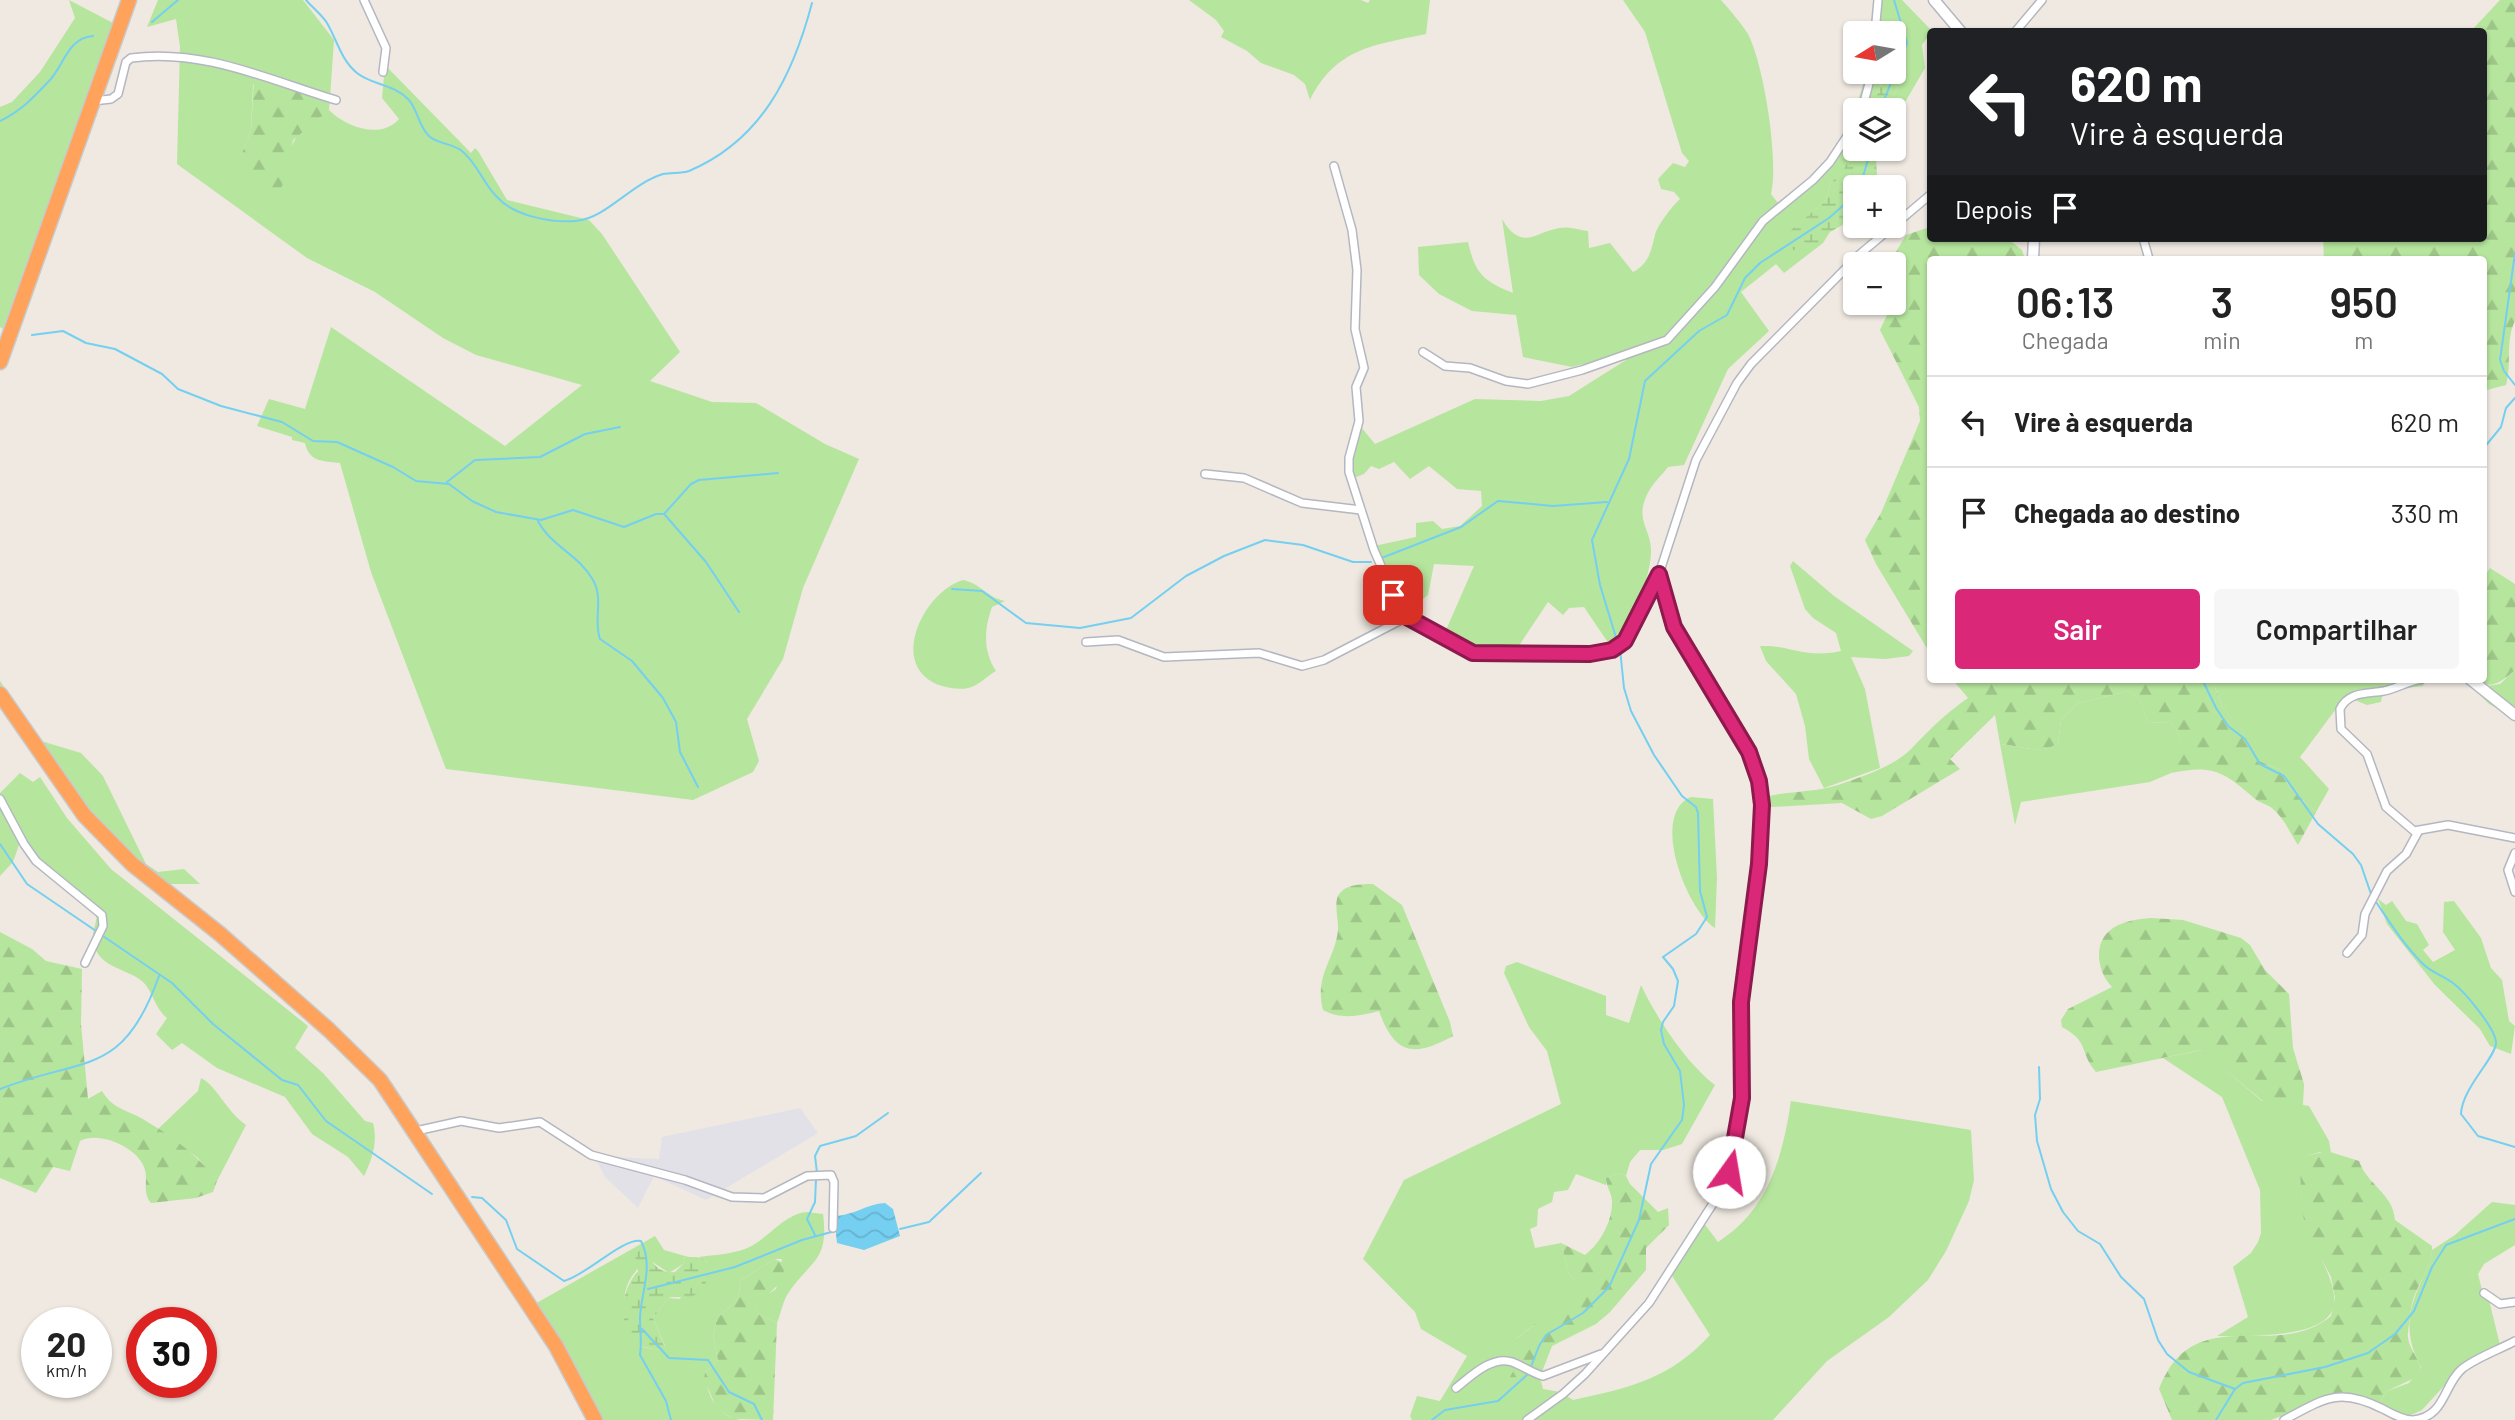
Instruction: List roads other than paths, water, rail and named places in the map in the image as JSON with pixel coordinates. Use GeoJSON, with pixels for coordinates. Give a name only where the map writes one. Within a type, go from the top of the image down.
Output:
{"type":"FeatureCollection","features":[{"type":"Feature","properties":{"kind":"highway"},"geometry":{"type":"LineString","coordinates":[[0,362],[129,0]]}},
{"type":"Feature","properties":{"kind":"highway"},"geometry":{"type":"LineString","coordinates":[[0,694],[83,815],[132,864],[220,934],[329,1030],[380,1080],[556,1346],[595,1420]]}},
{"type":"Feature","properties":{"kind":"street"},"geometry":{"type":"LineString","coordinates":[[364,0],[386,48],[383,72]]}},
{"type":"Feature","properties":{"kind":"street"},"geometry":{"type":"LineString","coordinates":[[1876,21],[1878,0]]}},
{"type":"Feature","properties":{"kind":"street"},"geometry":{"type":"LineString","coordinates":[[2018,28],[2042,0]]}},
{"type":"Feature","properties":{"kind":"street"},"geometry":{"type":"LineString","coordinates":[[1939,2],[1958,28]]}},
{"type":"Feature","properties":{"kind":"street"},"geometry":{"type":"LineString","coordinates":[[92,101],[111,99],[118,94],[126,62],[131,58],[188,57],[213,60],[336,100]]}},
{"type":"Feature","properties":{"kind":"street"},"geometry":{"type":"LineString","coordinates":[[1423,352],[1445,366],[1471,368],[1506,381],[1528,384],[1582,370],[1667,340],[1716,287],[1763,222],[1813,180],[1830,162],[1843,142]]}},
{"type":"Feature","properties":{"kind":"street"},"geometry":{"type":"LineString","coordinates":[[1334,166],[1349,219],[1357,270],[1355,328],[1364,368],[1356,387],[1359,421],[1349,458],[1352,483],[1396,602],[1407,617],[1463,649],[1480,654],[1590,654],[1615,648],[1625,641],[1659,574],[1696,460],[1737,383],[1751,364],[1860,254],[1927,198]]}},
{"type":"Feature","properties":{"kind":"street"},"geometry":{"type":"LineString","coordinates":[[1205,474],[1244,478],[1302,503],[1361,510]]}},
{"type":"Feature","properties":{"kind":"street"},"geometry":{"type":"LineString","coordinates":[[1527,1420],[1563,1394],[1605,1353],[1649,1303],[1714,1206],[1734,1156],[1742,1098],[1741,1002],[1759,864],[1762,805],[1755,767],[1674,627],[1659,574]]}},
{"type":"Feature","properties":{"kind":"street"},"geometry":{"type":"LineString","coordinates":[[1086,642],[1118,640],[1164,657],[1259,653],[1302,666],[1324,660],[1407,617]]}},
{"type":"Feature","properties":{"kind":"street"},"geometry":{"type":"LineString","coordinates":[[2407,683],[2348,698],[2338,715],[2341,729],[2367,754],[2386,807],[2407,827],[2418,832],[2448,825],[2515,838]]}},
{"type":"Feature","properties":{"kind":"street"},"geometry":{"type":"LineString","coordinates":[[2474,683],[2515,715]]}},
{"type":"Feature","properties":{"kind":"street"},"geometry":{"type":"LineString","coordinates":[[0,799],[36,861],[102,915],[103,926],[85,963]]}},
{"type":"Feature","properties":{"kind":"street"},"geometry":{"type":"LineString","coordinates":[[2347,953],[2362,935],[2365,914],[2387,871],[2406,854],[2418,832]]}},
{"type":"Feature","properties":{"kind":"street"},"geometry":{"type":"LineString","coordinates":[[2515,853],[2508,870],[2515,892]]}},
{"type":"Feature","properties":{"kind":"street"},"geometry":{"type":"LineString","coordinates":[[416,1131],[461,1121],[499,1128],[540,1122],[591,1155],[741,1198],[764,1198],[807,1176],[831,1175],[834,1179],[833,1228]]}},
{"type":"Feature","properties":{"kind":"street"},"geometry":{"type":"LineString","coordinates":[[2484,1293],[2500,1304],[2515,1302]]}},
{"type":"Feature","properties":{"kind":"street"},"geometry":{"type":"LineString","coordinates":[[2284,1420],[2326,1398],[2345,1395],[2366,1401],[2404,1419],[2426,1417],[2437,1409],[2465,1367],[2515,1341]]}},
{"type":"Feature","properties":{"kind":"street"},"geometry":{"type":"LineString","coordinates":[[1455,1388],[1495,1362],[1510,1361],[1544,1376],[1605,1353]]}},
{"type":"Feature","properties":{"kind":"water"},"geometry":{"type":"Polygon","coordinates":[[[885,1203],[893,1209],[900,1236],[864,1250],[837,1243],[834,1216],[885,1203]]]}},
{"type":"Feature","properties":{"kind":"waterway"},"geometry":{"type":"LineString","coordinates":[[152,22],[178,0]]}},
{"type":"Feature","properties":{"kind":"waterway"},"geometry":{"type":"LineString","coordinates":[[306,0],[325,20],[352,68],[363,77],[396,90],[408,99],[429,136],[462,151],[504,204],[534,217],[566,221],[587,219],[598,214],[651,179],[663,174],[689,171],[736,142],[755,123],[784,80],[812,3]]}},
{"type":"Feature","properties":{"kind":"waterway"},"geometry":{"type":"LineString","coordinates":[[1885,98],[1907,43],[1894,0]]}},
{"type":"Feature","properties":{"kind":"waterway"},"geometry":{"type":"LineString","coordinates":[[0,121],[21,108],[50,80],[72,46],[93,36]]}},
{"type":"Feature","properties":{"kind":"waterway"},"geometry":{"type":"LineString","coordinates":[[1863,175],[1868,161]]}},
{"type":"Feature","properties":{"kind":"waterway"},"geometry":{"type":"LineString","coordinates":[[1618,644],[1600,585],[1592,540],[1629,459],[1645,381],[1699,331],[1727,315],[1745,278],[1760,263],[1829,218],[1843,206]]}},
{"type":"Feature","properties":{"kind":"waterway"},"geometry":{"type":"LineString","coordinates":[[2515,253],[2500,360],[2504,371],[2515,385]]}},
{"type":"Feature","properties":{"kind":"waterway"},"geometry":{"type":"LineString","coordinates":[[32,335],[63,331],[86,343],[115,349],[162,374],[178,389],[221,406],[282,422],[313,441],[337,442],[393,467],[416,481],[449,484],[472,501],[496,512],[541,520],[573,510],[624,527],[656,514],[664,514],[691,484],[699,480],[778,473]]}},
{"type":"Feature","properties":{"kind":"waterway"},"geometry":{"type":"LineString","coordinates":[[2487,444],[2501,427],[2506,408],[2515,398]]}},
{"type":"Feature","properties":{"kind":"waterway"},"geometry":{"type":"LineString","coordinates":[[447,482],[475,460],[540,457],[585,434],[620,427]]}},
{"type":"Feature","properties":{"kind":"waterway"},"geometry":{"type":"LineString","coordinates":[[1379,559],[1461,527],[1498,501],[1553,506],[1607,502]]}},
{"type":"Feature","properties":{"kind":"waterway"},"geometry":{"type":"LineString","coordinates":[[665,515],[706,562],[739,612]]}},
{"type":"Feature","properties":{"kind":"waterway"},"geometry":{"type":"LineString","coordinates":[[538,521],[550,537],[581,564],[593,580],[598,595],[600,639],[632,661],[663,698],[676,722],[680,752],[698,787]]}},
{"type":"Feature","properties":{"kind":"waterway"},"geometry":{"type":"LineString","coordinates":[[952,589],[982,591],[1026,623],[1080,628],[1131,618],[1186,576],[1224,556],[1265,540],[1303,545],[1353,562],[1371,562]]}},
{"type":"Feature","properties":{"kind":"waterway"},"geometry":{"type":"LineString","coordinates":[[1530,1369],[1546,1335],[1583,1313],[1609,1287],[1639,1220],[1651,1164],[1682,1120],[1684,1105],[1680,1071],[1664,1044],[1661,1030],[1674,1006],[1678,981],[1673,969],[1663,957],[1696,934],[1707,917],[1700,891],[1698,813],[1696,807],[1682,796],[1654,755],[1631,711],[1624,688],[1620,649]]}},
{"type":"Feature","properties":{"kind":"waterway"},"geometry":{"type":"LineString","coordinates":[[2204,683],[2228,726],[2245,739],[2260,764],[2284,776],[2318,824],[2353,854],[2361,865],[2371,894]]}},
{"type":"Feature","properties":{"kind":"waterway"},"geometry":{"type":"LineString","coordinates":[[0,844],[27,884],[96,931]]}},
{"type":"Feature","properties":{"kind":"waterway"},"geometry":{"type":"LineString","coordinates":[[2374,899],[2415,956],[2458,988],[2491,1029],[2495,1037],[2495,1049],[2467,1094],[2461,1114],[2478,1136],[2515,1147]]}},
{"type":"Feature","properties":{"kind":"waterway"},"geometry":{"type":"LineString","coordinates":[[100,934],[172,983],[213,1024],[282,1080],[298,1085],[326,1121],[432,1194]]}},
{"type":"Feature","properties":{"kind":"waterway"},"geometry":{"type":"LineString","coordinates":[[0,1089],[78,1066],[115,1048],[131,1032],[145,1009],[159,976]]}},
{"type":"Feature","properties":{"kind":"waterway"},"geometry":{"type":"LineString","coordinates":[[2039,1067],[2040,1099],[2035,1115],[2037,1141],[2051,1189],[2063,1212],[2078,1231],[2100,1244],[2121,1277],[2144,1299],[2158,1340],[2167,1354],[2189,1372],[2235,1389]]}},
{"type":"Feature","properties":{"kind":"waterway"},"geometry":{"type":"LineString","coordinates":[[817,1173],[815,1156],[820,1146],[856,1136],[888,1113]]}},
{"type":"Feature","properties":{"kind":"waterway"},"geometry":{"type":"LineString","coordinates":[[900,1229],[929,1222],[981,1173]]}},
{"type":"Feature","properties":{"kind":"waterway"},"geometry":{"type":"LineString","coordinates":[[815,1235],[807,1219],[815,1202],[816,1179]]}},
{"type":"Feature","properties":{"kind":"waterway"},"geometry":{"type":"LineString","coordinates":[[472,1197],[482,1198],[506,1220],[517,1249],[564,1281],[624,1245],[641,1241],[647,1270],[640,1317],[640,1355],[666,1401],[671,1420]]}},
{"type":"Feature","properties":{"kind":"waterway"},"geometry":{"type":"LineString","coordinates":[[2216,1420],[2235,1389],[2243,1383],[2325,1367],[2368,1353],[2395,1334],[2414,1311],[2432,1267],[2446,1245],[2515,1219]]}},
{"type":"Feature","properties":{"kind":"waterway"},"geometry":{"type":"LineString","coordinates":[[648,1289],[735,1267],[802,1240],[835,1231]]}},
{"type":"Feature","properties":{"kind":"waterway"},"geometry":{"type":"LineString","coordinates":[[642,1329],[669,1358],[708,1360],[729,1392],[754,1404],[762,1420]]}},
{"type":"Feature","properties":{"kind":"waterway"},"geometry":{"type":"LineString","coordinates":[[1432,1420],[1445,1410],[1498,1401],[1528,1374]]}}]}
